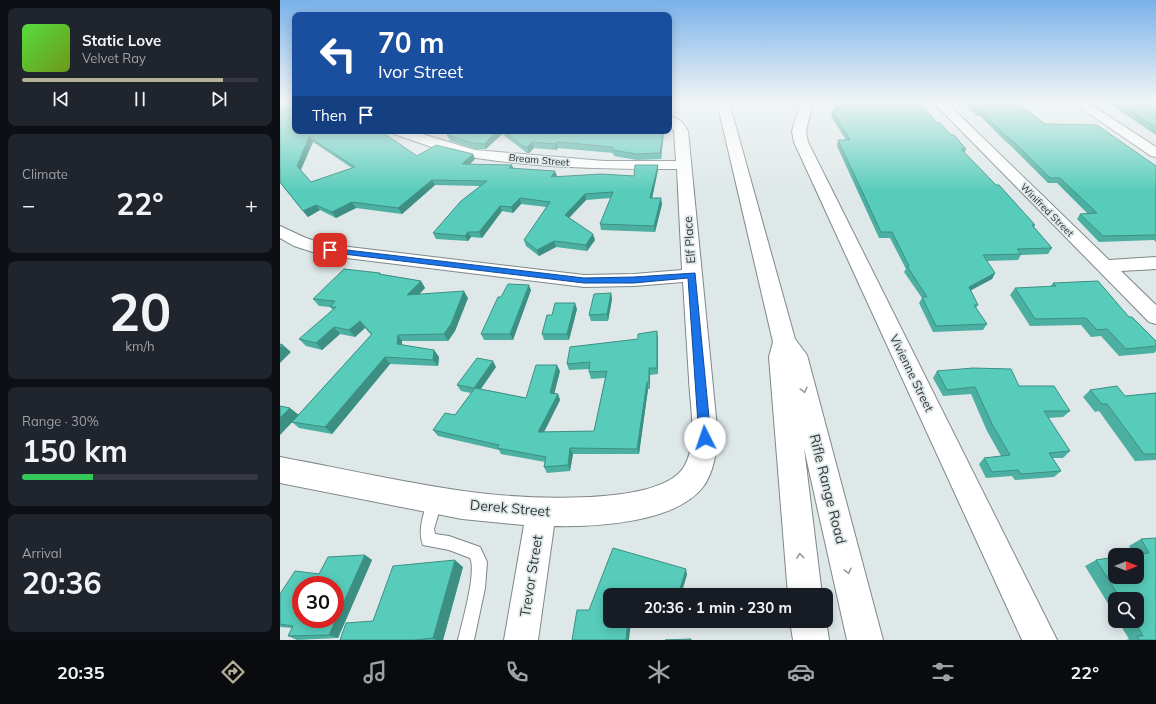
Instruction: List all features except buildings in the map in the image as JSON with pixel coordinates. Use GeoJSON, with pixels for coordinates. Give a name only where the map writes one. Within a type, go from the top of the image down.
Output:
{"type":"FeatureCollection","features":[{"type":"Feature","properties":{"kind":"main road","name":"Rifle Range Road"},"geometry":{"type":"LineString","coordinates":[[731,132],[784,342],[781,357],[804,588]]}},
{"type":"Feature","properties":{"kind":"main road","name":"Rifle Range Road"},"geometry":{"type":"LineString","coordinates":[[784,342],[795,355],[866,640]]}},
{"type":"Feature","properties":{"kind":"main road"},"geometry":{"type":"LineString","coordinates":[[809,628],[811,640]]}},
{"type":"Feature","properties":{"kind":"street","name":"Elf Place"},"geometry":{"type":"LineString","coordinates":[[682,132],[683,165],[705,438]]}},
{"type":"Feature","properties":{"kind":"street","name":"Vivienne Street"},"geometry":{"type":"LineString","coordinates":[[799,132],[801,142],[1040,640]]}},
{"type":"Feature","properties":{"kind":"street","name":"Winifred Street"},"geometry":{"type":"LineString","coordinates":[[968,132],[1156,317]]}},
{"type":"Feature","properties":{"kind":"street"},"geometry":{"type":"LineString","coordinates":[[1124,132],[1156,153]]}},
{"type":"Feature","properties":{"kind":"street","name":"Bream Street"},"geometry":{"type":"LineString","coordinates":[[408,134],[447,147],[475,154],[604,165],[683,165]]}},
{"type":"Feature","properties":{"kind":"street"},"geometry":{"type":"LineString","coordinates":[[280,231],[300,242],[322,249],[584,280],[634,280],[692,275]]}},
{"type":"Feature","properties":{"kind":"street"},"geometry":{"type":"LineString","coordinates":[[1104,266],[1156,263]]}},
{"type":"Feature","properties":{"kind":"street","name":"Derek Street"},"geometry":{"type":"LineString","coordinates":[[280,470],[487,508],[541,512],[610,510],[642,505],[663,499],[680,489],[692,478],[702,461],[705,438]]}},
{"type":"Feature","properties":{"kind":"street","name":"Trevor Street"},"geometry":{"type":"LineString","coordinates":[[521,640],[541,512]]}},
{"type":"Feature","properties":{"kind":"lane"},"geometry":{"type":"LineString","coordinates":[[436,499],[427,529],[428,540],[449,543],[475,552],[480,562],[478,588],[466,640]]}},
{"type":"Feature","properties":{"kind":"route"},"geometry":{"type":"LineString","coordinates":[[330,250],[487,270],[584,280],[634,280],[692,275],[705,438]]}}]}
